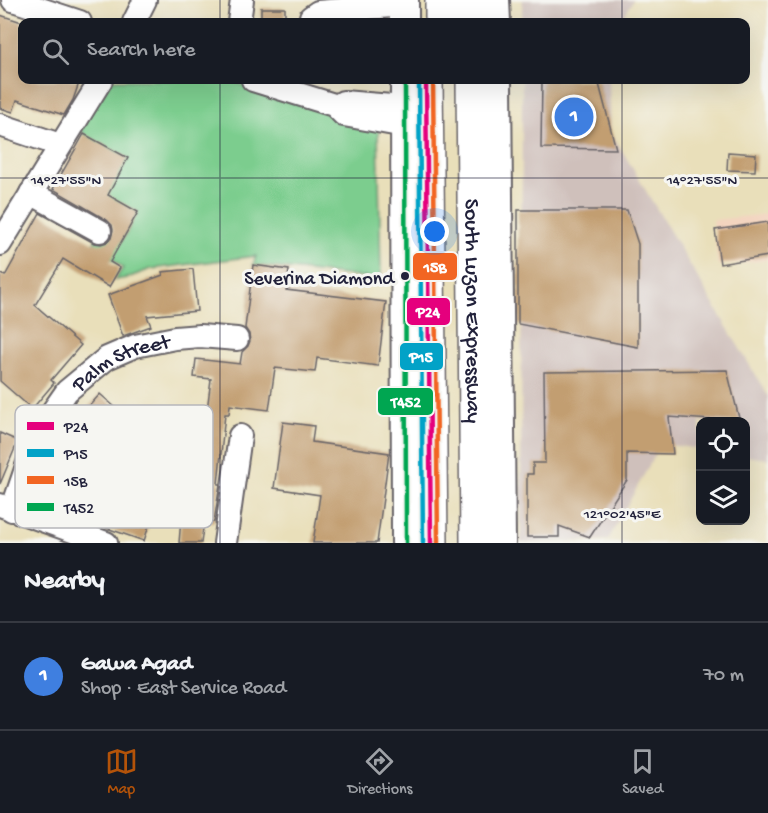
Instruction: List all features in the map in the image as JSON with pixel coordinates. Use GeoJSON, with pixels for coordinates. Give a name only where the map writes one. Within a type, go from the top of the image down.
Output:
{"type":"FeatureCollection","features":[{"type":"Feature","properties":{"kind":"highway"},"geometry":{"type":"LineString","coordinates":[[442,0],[442,18]]}},
{"type":"Feature","properties":{"kind":"highway"},"geometry":{"type":"LineString","coordinates":[[462,0],[462,18]]}},
{"type":"Feature","properties":{"kind":"highway"},"geometry":{"type":"LineString","coordinates":[[472,0],[473,18]]}},
{"type":"Feature","properties":{"kind":"highway","name":"South Luzon Expressway"},"geometry":{"type":"LineString","coordinates":[[426,84],[431,543]]}},
{"type":"Feature","properties":{"kind":"highway"},"geometry":{"type":"LineString","coordinates":[[443,84],[446,543]]}},
{"type":"Feature","properties":{"kind":"highway"},"geometry":{"type":"LineString","coordinates":[[463,84],[466,543]]}},
{"type":"Feature","properties":{"kind":"highway","name":"South Luzon Expressway"},"geometry":{"type":"LineString","coordinates":[[473,84],[477,543]]}},
{"type":"Feature","properties":{"kind":"main road"},"geometry":{"type":"LineString","coordinates":[[495,0],[496,18]]}},
{"type":"Feature","properties":{"kind":"main road"},"geometry":{"type":"LineString","coordinates":[[497,84],[501,543]]}},
{"type":"Feature","properties":{"kind":"main road"},"geometry":{"type":"LineString","coordinates":[[405,104],[405,543]]}},
{"type":"Feature","properties":{"kind":"street"},"geometry":{"type":"LineString","coordinates":[[13,0],[68,18]]}},
{"type":"Feature","properties":{"kind":"street"},"geometry":{"type":"LineString","coordinates":[[136,18],[145,0]]}},
{"type":"Feature","properties":{"kind":"street"},"geometry":{"type":"LineString","coordinates":[[240,18],[242,0]]}},
{"type":"Feature","properties":{"kind":"street"},"geometry":{"type":"LineString","coordinates":[[311,13],[413,10]]}},
{"type":"Feature","properties":{"kind":"street"},"geometry":{"type":"LineString","coordinates":[[0,244],[99,84]]}},
{"type":"Feature","properties":{"kind":"street"},"geometry":{"type":"LineString","coordinates":[[266,84],[334,105],[345,101],[405,104]]}},
{"type":"Feature","properties":{"kind":"street"},"geometry":{"type":"LineString","coordinates":[[0,126],[60,146]]}},
{"type":"Feature","properties":{"kind":"street"},"geometry":{"type":"LineString","coordinates":[[31,193],[100,231]]}},
{"type":"Feature","properties":{"kind":"street","name":"Palm Street"},"geometry":{"type":"LineString","coordinates":[[58,405],[68,391],[107,358],[135,346],[175,338],[200,336],[237,339]]}},
{"type":"Feature","properties":{"kind":"street"},"geometry":{"type":"LineString","coordinates":[[225,543],[240,436]]}},
{"type":"Feature","properties":{"kind":"street","name":"Palm Street"},"geometry":{"type":"LineString","coordinates":[[6,508],[15,487]]}},
{"type":"Feature","properties":{"kind":"street"},"geometry":{"type":"LineString","coordinates":[[61,528],[97,541]]}},
{"type":"Feature","properties":{"kind":"shaded area"},"geometry":{"type":"Polygon","coordinates":[[[522,0],[633,0],[623,18],[522,18],[522,0]]]}},
{"type":"Feature","properties":{"kind":"shaded area"},"geometry":{"type":"Polygon","coordinates":[[[522,84],[609,84],[611,132],[768,396],[768,459],[750,457],[750,417],[696,417],[696,448],[661,444],[608,540],[521,543],[522,84]]]}},
{"type":"Feature","properties":{"kind":"shaded area"},"geometry":{"type":"Polygon","coordinates":[[[768,214],[768,260],[718,265],[713,220],[768,214]]]}},
{"type":"Feature","properties":{"kind":"green space"},"geometry":{"type":"Polygon","coordinates":[[[108,84],[240,84],[354,121],[378,124],[381,279],[253,265],[256,256],[151,269],[115,280],[123,268],[91,248],[101,231],[122,241],[138,212],[106,195],[128,158],[83,134],[81,126],[108,84]]]}},
{"type":"Feature","properties":{"kind":"building"},"geometry":{"type":"Polygon","coordinates":[[[261,8],[285,8],[285,18],[261,18],[261,8]]]}},
{"type":"Feature","properties":{"kind":"building"},"geometry":{"type":"Polygon","coordinates":[[[0,15],[18,21],[18,84],[79,84],[64,115],[17,100],[13,112],[0,108],[0,15]]]}},
{"type":"Feature","properties":{"kind":"building"},"geometry":{"type":"Polygon","coordinates":[[[542,84],[599,84],[616,149],[541,148],[542,84]]]}},
{"type":"Feature","properties":{"kind":"building"},"geometry":{"type":"Polygon","coordinates":[[[84,134],[128,158],[108,195],[138,212],[110,262],[120,268],[109,287],[63,259],[35,305],[81,345],[51,380],[54,383],[35,405],[27,405],[0,381],[0,273],[5,276],[40,213],[94,243],[107,242],[113,230],[107,220],[53,189],[84,134]]]}},
{"type":"Feature","properties":{"kind":"building"},"geometry":{"type":"Polygon","coordinates":[[[728,152],[756,154],[755,171],[727,170],[728,152]]]}},
{"type":"Feature","properties":{"kind":"building"},"geometry":{"type":"Polygon","coordinates":[[[518,210],[627,210],[638,244],[638,347],[518,324],[518,210]]]}},
{"type":"Feature","properties":{"kind":"building"},"geometry":{"type":"Polygon","coordinates":[[[768,222],[768,256],[720,264],[715,230],[768,222]]]}},
{"type":"Feature","properties":{"kind":"building"},"geometry":{"type":"Polygon","coordinates":[[[253,265],[289,270],[286,290],[386,302],[378,366],[317,358],[315,372],[275,368],[269,410],[230,405],[229,414],[225,414],[218,484],[220,484],[213,522],[213,405],[208,405],[211,379],[194,377],[196,359],[240,364],[242,352],[250,341],[245,328],[253,265]]]}},
{"type":"Feature","properties":{"kind":"building"},"geometry":{"type":"Polygon","coordinates":[[[193,269],[197,311],[147,316],[151,326],[123,336],[108,295],[163,275],[162,272],[193,269]]]}},
{"type":"Feature","properties":{"kind":"building"},"geometry":{"type":"Polygon","coordinates":[[[727,370],[739,417],[696,417],[696,419],[669,417],[673,454],[627,453],[627,480],[590,537],[559,526],[559,537],[527,537],[527,474],[533,474],[533,463],[545,463],[544,372],[727,370]]]}},
{"type":"Feature","properties":{"kind":"building"},"geometry":{"type":"Polygon","coordinates":[[[100,394],[113,405],[90,405],[100,394]]]}},
{"type":"Feature","properties":{"kind":"building"},"geometry":{"type":"Polygon","coordinates":[[[283,422],[314,426],[312,442],[389,453],[377,543],[313,543],[320,495],[274,488],[283,422]]]}},
{"type":"Feature","properties":{"kind":"building"},"geometry":{"type":"Polygon","coordinates":[[[0,433],[15,440],[15,448],[0,484],[0,433]]]}},
{"type":"Feature","properties":{"kind":"building"},"geometry":{"type":"Polygon","coordinates":[[[107,528],[148,528],[144,541],[107,528]]]}},
{"type":"Feature","properties":{"kind":"building"},"geometry":{"type":"Polygon","coordinates":[[[180,528],[203,528],[201,543],[179,543],[180,528]]]}},
{"type":"Feature","properties":{"kind":"transit line","name":"T452"},"geometry":{"type":"LineString","coordinates":[[405,84],[406,543]]}},
{"type":"Feature","properties":{"kind":"transit line","name":"P15"},"geometry":{"type":"LineString","coordinates":[[419,84],[423,543]]}},
{"type":"Feature","properties":{"kind":"transit line","name":"P24"},"geometry":{"type":"LineString","coordinates":[[426,84],[431,543]]}},
{"type":"Feature","properties":{"kind":"transit line","name":"15B"},"geometry":{"type":"LineString","coordinates":[[433,84],[438,543]]}},
{"type":"Feature","properties":{"kind":"place","name":"Gawa Agad"},"geometry":{"type":"Point","coordinates":[574,117]}},
{"type":"Feature","properties":{"kind":"place","name":"Severina Diamond"},"geometry":{"type":"Point","coordinates":[405,276]}}]}
